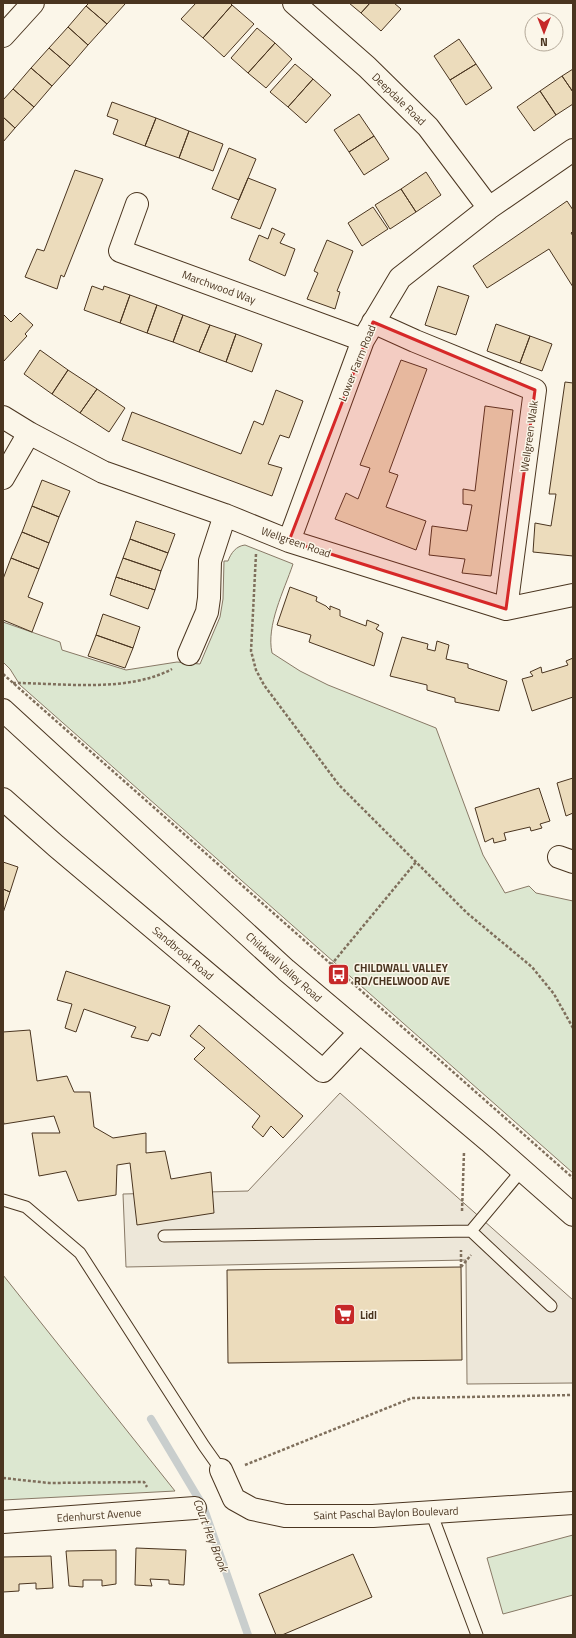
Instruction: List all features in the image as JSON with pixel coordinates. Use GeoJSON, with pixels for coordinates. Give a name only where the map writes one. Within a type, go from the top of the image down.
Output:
{"type":"FeatureCollection","features":[{"type":"Feature","properties":{"kind":"street","name":"Deepdale Road"},"geometry":{"type":"LineString","coordinates":[[294,3],[367,67],[428,127],[489,208]]}},
{"type":"Feature","properties":{"kind":"street"},"geometry":{"type":"LineString","coordinates":[[3,36],[26,6]]}},
{"type":"Feature","properties":{"kind":"street","name":"Lower Farm Road"},"geometry":{"type":"LineString","coordinates":[[289,541],[368,331],[400,278],[489,208],[572,152]]}},
{"type":"Feature","properties":{"kind":"street","name":"Marchwood Way"},"geometry":{"type":"LineString","coordinates":[[137,204],[120,251],[368,331]]}},
{"type":"Feature","properties":{"kind":"street","name":"Wellgreen Walk"},"geometry":{"type":"LineString","coordinates":[[368,331],[415,341],[535,390],[506,608]]}},
{"type":"Feature","properties":{"kind":"street","name":"Wellgreen Road"},"geometry":{"type":"LineString","coordinates":[[3,417],[29,433],[103,472],[225,515],[289,541],[506,608],[573,594]]}},
{"type":"Feature","properties":{"kind":"street"},"geometry":{"type":"LineString","coordinates":[[3,478],[29,433]]}},
{"type":"Feature","properties":{"kind":"street"},"geometry":{"type":"LineString","coordinates":[[189,654],[207,612],[210,561],[225,515]]}},
{"type":"Feature","properties":{"kind":"street","name":"Childwall Valley Road"},"geometry":{"type":"LineString","coordinates":[[3,710],[286,970],[465,1121],[573,1215]]}},
{"type":"Feature","properties":{"kind":"street","name":"Sandbrook Road"},"geometry":{"type":"LineString","coordinates":[[3,799],[62,851],[323,1071],[359,1033]]}},
{"type":"Feature","properties":{"kind":"street"},"geometry":{"type":"LineString","coordinates":[[221,1470],[234,1499]]}},
{"type":"Feature","properties":{"kind":"street","name":"Saint Paschal Baylon Boulevard"},"geometry":{"type":"LineString","coordinates":[[234,1499],[252,1509],[285,1516],[373,1516],[573,1503]]}},
{"type":"Feature","properties":{"kind":"street","name":"Edenhurst Avenue"},"geometry":{"type":"LineString","coordinates":[[3,1522],[195,1508]]}},
{"type":"Feature","properties":{"kind":"lane"},"geometry":{"type":"LineString","coordinates":[[466,1232],[522,1170]]}},
{"type":"Feature","properties":{"kind":"lane"},"geometry":{"type":"LineString","coordinates":[[3,1200],[26,1207],[80,1253],[221,1470]]}},
{"type":"Feature","properties":{"kind":"lane"},"geometry":{"type":"LineString","coordinates":[[164,1236],[466,1232],[551,1306]]}},
{"type":"Feature","properties":{"kind":"lane"},"geometry":{"type":"LineString","coordinates":[[431,1512],[477,1635]]}},
{"type":"Feature","properties":{"kind":"path"},"geometry":{"type":"LineString","coordinates":[[262,530],[256,556],[251,651],[256,670],[264,685],[339,785],[467,913],[532,967],[554,994],[573,1028]]}},
{"type":"Feature","properties":{"kind":"path"},"geometry":{"type":"LineString","coordinates":[[14,684],[103,684],[137,681],[167,672],[178,665],[189,654]]}},
{"type":"Feature","properties":{"kind":"path"},"geometry":{"type":"LineString","coordinates":[[3,674],[573,1178]]}},
{"type":"Feature","properties":{"kind":"path"},"geometry":{"type":"LineString","coordinates":[[331,965],[416,862]]}},
{"type":"Feature","properties":{"kind":"path"},"geometry":{"type":"LineString","coordinates":[[461,1267],[466,1232],[465,1121]]}},
{"type":"Feature","properties":{"kind":"path"},"geometry":{"type":"LineString","coordinates":[[234,1499],[243,1466],[412,1398],[573,1396]]}},
{"type":"Feature","properties":{"kind":"path"},"geometry":{"type":"LineString","coordinates":[[3,1478],[49,1483],[144,1482],[161,1510]]}},
{"type":"Feature","properties":{"kind":"highlighted area"},"geometry":{"type":"Polygon","coordinates":[[[373,322],[535,390],[506,609],[289,541],[373,322]]]}},
{"type":"Feature","properties":{"kind":"green space"},"geometry":{"type":"Polygon","coordinates":[[[245,545],[293,564],[277,608],[271,631],[272,653],[300,671],[328,685],[436,728],[483,855],[505,893],[529,886],[536,893],[573,901],[573,1173],[20,685],[10,669],[3,662],[3,622],[60,642],[62,650],[126,670],[177,662],[200,664],[220,617],[223,599],[224,561],[228,561],[236,548],[245,545]]]}},
{"type":"Feature","properties":{"kind":"green space"},"geometry":{"type":"Polygon","coordinates":[[[3,1275],[175,1491],[3,1500],[3,1275]]]}},
{"type":"Feature","properties":{"kind":"green space"},"geometry":{"type":"Polygon","coordinates":[[[573,1535],[573,1595],[503,1614],[487,1558],[573,1535]]]}},
{"type":"Feature","properties":{"kind":"shaded area"},"geometry":{"type":"Polygon","coordinates":[[[340,1093],[573,1300],[573,1383],[467,1384],[466,1260],[126,1267],[123,1194],[248,1191],[340,1093]]]}},
{"type":"Feature","properties":{"kind":"building"},"geometry":{"type":"Polygon","coordinates":[[[89,3],[125,4],[107,24],[86,6],[89,3]]]}},
{"type":"Feature","properties":{"kind":"building"},"geometry":{"type":"Polygon","coordinates":[[[196,3],[230,3],[232,5],[203,38],[181,19],[196,3]]]}},
{"type":"Feature","properties":{"kind":"building"},"geometry":{"type":"Polygon","coordinates":[[[349,3],[370,3],[361,13],[349,3]]]}},
{"type":"Feature","properties":{"kind":"building"},"geometry":{"type":"Polygon","coordinates":[[[370,3],[394,3],[401,9],[381,31],[361,13],[370,3]]]}},
{"type":"Feature","properties":{"kind":"building"},"geometry":{"type":"Polygon","coordinates":[[[232,5],[254,24],[224,57],[203,38],[232,5]]]}},
{"type":"Feature","properties":{"kind":"building"},"geometry":{"type":"Polygon","coordinates":[[[86,6],[107,24],[88,45],[68,27],[86,6]]]}},
{"type":"Feature","properties":{"kind":"building"},"geometry":{"type":"Polygon","coordinates":[[[68,27],[88,45],[70,66],[49,48],[68,27]]]}},
{"type":"Feature","properties":{"kind":"building"},"geometry":{"type":"Polygon","coordinates":[[[257,28],[275,43],[248,73],[231,58],[257,28]]]}},
{"type":"Feature","properties":{"kind":"building"},"geometry":{"type":"Polygon","coordinates":[[[459,39],[476,64],[450,80],[434,56],[459,39]]]}},
{"type":"Feature","properties":{"kind":"building"},"geometry":{"type":"Polygon","coordinates":[[[275,43],[292,59],[266,88],[248,73],[275,43]]]}},
{"type":"Feature","properties":{"kind":"building"},"geometry":{"type":"Polygon","coordinates":[[[49,48],[70,66],[52,86],[31,68],[49,48]]]}},
{"type":"Feature","properties":{"kind":"building"},"geometry":{"type":"Polygon","coordinates":[[[295,64],[313,79],[288,107],[270,92],[295,64]]]}},
{"type":"Feature","properties":{"kind":"building"},"geometry":{"type":"Polygon","coordinates":[[[476,64],[492,88],[466,105],[450,80],[476,64]]]}},
{"type":"Feature","properties":{"kind":"building"},"geometry":{"type":"Polygon","coordinates":[[[31,68],[52,86],[34,107],[13,89],[31,68]]]}},
{"type":"Feature","properties":{"kind":"building"},"geometry":{"type":"Polygon","coordinates":[[[573,69],[573,92],[562,76],[573,69]]]}},
{"type":"Feature","properties":{"kind":"building"},"geometry":{"type":"Polygon","coordinates":[[[562,76],[573,92],[573,104],[556,115],[540,91],[562,76]]]}},
{"type":"Feature","properties":{"kind":"building"},"geometry":{"type":"Polygon","coordinates":[[[313,79],[331,95],[306,123],[288,107],[313,79]]]}},
{"type":"Feature","properties":{"kind":"building"},"geometry":{"type":"Polygon","coordinates":[[[13,89],[34,107],[15,128],[3,117],[3,100],[13,89]]]}},
{"type":"Feature","properties":{"kind":"building"},"geometry":{"type":"Polygon","coordinates":[[[540,91],[556,115],[534,131],[517,107],[540,91]]]}},
{"type":"Feature","properties":{"kind":"building"},"geometry":{"type":"Polygon","coordinates":[[[112,102],[156,118],[145,146],[113,134],[118,120],[107,116],[112,102]]]}},
{"type":"Feature","properties":{"kind":"building"},"geometry":{"type":"Polygon","coordinates":[[[359,114],[374,136],[349,152],[334,130],[359,114]]]}},
{"type":"Feature","properties":{"kind":"building"},"geometry":{"type":"Polygon","coordinates":[[[3,117],[15,128],[3,142],[3,117]]]}},
{"type":"Feature","properties":{"kind":"building"},"geometry":{"type":"Polygon","coordinates":[[[156,118],[189,131],[179,158],[145,146],[156,118]]]}},
{"type":"Feature","properties":{"kind":"building"},"geometry":{"type":"Polygon","coordinates":[[[189,131],[223,144],[213,171],[179,158],[189,131]]]}},
{"type":"Feature","properties":{"kind":"building"},"geometry":{"type":"Polygon","coordinates":[[[374,136],[389,159],[364,175],[349,152],[374,136]]]}},
{"type":"Feature","properties":{"kind":"building"},"geometry":{"type":"Polygon","coordinates":[[[229,148],[256,159],[239,200],[212,189],[229,148]]]}},
{"type":"Feature","properties":{"kind":"building"},"geometry":{"type":"Polygon","coordinates":[[[75,170],[103,179],[64,277],[61,275],[57,289],[25,277],[37,249],[44,251],[75,170]]]}},
{"type":"Feature","properties":{"kind":"building"},"geometry":{"type":"Polygon","coordinates":[[[426,172],[441,195],[416,212],[401,189],[426,172]]]}},
{"type":"Feature","properties":{"kind":"building"},"geometry":{"type":"Polygon","coordinates":[[[248,178],[276,189],[260,229],[231,218],[248,178]]]}},
{"type":"Feature","properties":{"kind":"building"},"geometry":{"type":"Polygon","coordinates":[[[401,189],[416,212],[390,229],[375,205],[401,189]]]}},
{"type":"Feature","properties":{"kind":"building"},"geometry":{"type":"Polygon","coordinates":[[[567,201],[573,210],[573,231],[571,233],[573,236],[573,287],[549,249],[487,288],[473,266],[567,201]]]}},
{"type":"Feature","properties":{"kind":"building"},"geometry":{"type":"Polygon","coordinates":[[[373,207],[388,229],[362,246],[348,223],[373,207]]]}},
{"type":"Feature","properties":{"kind":"building"},"geometry":{"type":"Polygon","coordinates":[[[272,228],[285,234],[280,243],[295,249],[285,276],[249,260],[259,235],[268,239],[272,228]]]}},
{"type":"Feature","properties":{"kind":"building"},"geometry":{"type":"Polygon","coordinates":[[[327,240],[353,251],[337,291],[340,292],[335,309],[307,299],[318,273],[314,271],[327,240]]]}},
{"type":"Feature","properties":{"kind":"building"},"geometry":{"type":"Polygon","coordinates":[[[92,286],[103,290],[104,286],[130,295],[120,323],[84,310],[92,286]]]}},
{"type":"Feature","properties":{"kind":"building"},"geometry":{"type":"Polygon","coordinates":[[[438,286],[469,296],[456,335],[425,325],[438,286]]]}},
{"type":"Feature","properties":{"kind":"building"},"geometry":{"type":"Polygon","coordinates":[[[130,295],[157,305],[147,333],[120,323],[130,295]]]}},
{"type":"Feature","properties":{"kind":"building"},"geometry":{"type":"Polygon","coordinates":[[[157,305],[183,315],[173,342],[147,333],[157,305]]]}},
{"type":"Feature","properties":{"kind":"building"},"geometry":{"type":"Polygon","coordinates":[[[20,313],[33,325],[25,334],[27,336],[3,362],[3,314],[11,322],[20,313]]]}},
{"type":"Feature","properties":{"kind":"building"},"geometry":{"type":"Polygon","coordinates":[[[183,315],[210,325],[199,352],[173,342],[183,315]]]}},
{"type":"Feature","properties":{"kind":"building"},"geometry":{"type":"Polygon","coordinates":[[[496,324],[530,336],[520,363],[487,351],[496,324]]]}},
{"type":"Feature","properties":{"kind":"building"},"geometry":{"type":"Polygon","coordinates":[[[210,325],[236,334],[226,362],[199,352],[210,325]]]}},
{"type":"Feature","properties":{"kind":"building"},"geometry":{"type":"Polygon","coordinates":[[[236,334],[262,344],[252,372],[226,362],[236,334]]]}},
{"type":"Feature","properties":{"kind":"building"},"geometry":{"type":"Polygon","coordinates":[[[530,336],[552,344],[542,371],[520,363],[530,336]]]}},
{"type":"Feature","properties":{"kind":"building"},"geometry":{"type":"Polygon","coordinates":[[[40,350],[68,370],[52,394],[24,374],[40,350]]]}},
{"type":"Feature","properties":{"kind":"building"},"geometry":{"type":"Polygon","coordinates":[[[401,360],[427,369],[389,472],[398,475],[386,507],[426,521],[416,550],[335,519],[346,493],[358,499],[370,468],[360,465],[401,360]]]}},
{"type":"Feature","properties":{"kind":"building"},"geometry":{"type":"Polygon","coordinates":[[[68,370],[97,389],[80,413],[52,394],[68,370]]]}},
{"type":"Feature","properties":{"kind":"building"},"geometry":{"type":"Polygon","coordinates":[[[565,382],[573,383],[573,556],[533,552],[535,523],[551,526],[556,494],[549,494],[565,382]]]}},
{"type":"Feature","properties":{"kind":"building"},"geometry":{"type":"Polygon","coordinates":[[[97,389],[125,408],[109,432],[80,413],[97,389]]]}},
{"type":"Feature","properties":{"kind":"building"},"geometry":{"type":"Polygon","coordinates":[[[276,390],[303,401],[289,438],[280,435],[268,464],[282,468],[272,496],[122,440],[132,412],[241,454],[254,421],[263,425],[276,390]]]}},
{"type":"Feature","properties":{"kind":"building"},"geometry":{"type":"Polygon","coordinates":[[[485,406],[513,410],[491,576],[462,573],[465,559],[429,555],[432,526],[467,531],[472,505],[463,504],[463,489],[475,491],[485,406]]]}},
{"type":"Feature","properties":{"kind":"building"},"geometry":{"type":"Polygon","coordinates":[[[42,480],[70,491],[59,517],[32,506],[42,480]]]}},
{"type":"Feature","properties":{"kind":"building"},"geometry":{"type":"Polygon","coordinates":[[[32,506],[59,517],[49,543],[22,532],[32,506]]]}},
{"type":"Feature","properties":{"kind":"building"},"geometry":{"type":"Polygon","coordinates":[[[136,521],[175,534],[168,553],[130,539],[136,521]]]}},
{"type":"Feature","properties":{"kind":"building"},"geometry":{"type":"Polygon","coordinates":[[[22,532],[49,543],[39,569],[11,558],[22,532]]]}},
{"type":"Feature","properties":{"kind":"building"},"geometry":{"type":"Polygon","coordinates":[[[130,539],[168,553],[161,571],[123,558],[130,539]]]}},
{"type":"Feature","properties":{"kind":"building"},"geometry":{"type":"Polygon","coordinates":[[[11,558],[39,569],[28,597],[43,603],[32,632],[3,620],[3,579],[11,558]]]}},
{"type":"Feature","properties":{"kind":"building"},"geometry":{"type":"Polygon","coordinates":[[[123,558],[161,571],[155,590],[116,577],[123,558]]]}},
{"type":"Feature","properties":{"kind":"building"},"geometry":{"type":"Polygon","coordinates":[[[116,577],[155,590],[148,609],[110,595],[116,577]]]}},
{"type":"Feature","properties":{"kind":"building"},"geometry":{"type":"Polygon","coordinates":[[[290,587],[317,597],[316,601],[326,606],[330,610],[330,606],[340,610],[340,616],[366,626],[367,620],[379,625],[376,629],[383,633],[374,666],[309,642],[311,635],[277,625],[290,587]]]}},
{"type":"Feature","properties":{"kind":"building"},"geometry":{"type":"Polygon","coordinates":[[[103,614],[140,627],[133,648],[96,635],[103,614]]]}},
{"type":"Feature","properties":{"kind":"building"},"geometry":{"type":"Polygon","coordinates":[[[96,635],[133,648],[125,668],[88,656],[96,635]]]}},
{"type":"Feature","properties":{"kind":"building"},"geometry":{"type":"Polygon","coordinates":[[[402,637],[428,644],[427,649],[435,651],[437,641],[449,645],[446,659],[468,664],[468,668],[507,681],[499,711],[455,702],[455,698],[427,690],[427,685],[390,676],[402,637]]]}},
{"type":"Feature","properties":{"kind":"building"},"geometry":{"type":"Polygon","coordinates":[[[573,658],[573,697],[532,711],[522,679],[533,676],[530,672],[541,667],[542,673],[568,665],[566,661],[573,658]]]}},
{"type":"Feature","properties":{"kind":"building"},"geometry":{"type":"Polygon","coordinates":[[[573,778],[573,813],[566,816],[557,783],[573,778]]]}},
{"type":"Feature","properties":{"kind":"building"},"geometry":{"type":"Polygon","coordinates":[[[539,788],[550,821],[540,824],[542,828],[531,831],[530,827],[504,833],[506,840],[494,843],[493,838],[485,842],[475,808],[539,788]]]}},
{"type":"Feature","properties":{"kind":"building"},"geometry":{"type":"Polygon","coordinates":[[[3,862],[18,867],[10,892],[3,889],[3,862]]]}},
{"type":"Feature","properties":{"kind":"building"},"geometry":{"type":"Polygon","coordinates":[[[3,889],[10,892],[3,913],[3,889]]]}},
{"type":"Feature","properties":{"kind":"building"},"geometry":{"type":"Polygon","coordinates":[[[66,971],[170,1006],[160,1036],[152,1033],[148,1041],[131,1037],[136,1027],[84,1009],[76,1032],[65,1028],[72,1004],[57,1000],[66,971]]]}},
{"type":"Feature","properties":{"kind":"building"},"geometry":{"type":"Polygon","coordinates":[[[199,1025],[303,1116],[283,1138],[271,1126],[263,1137],[252,1127],[260,1116],[194,1059],[205,1048],[190,1036],[199,1025]]]}},
{"type":"Feature","properties":{"kind":"building"},"geometry":{"type":"Polygon","coordinates":[[[30,1030],[37,1081],[67,1076],[74,1092],[90,1092],[94,1127],[113,1138],[146,1133],[146,1153],[165,1151],[171,1179],[211,1172],[214,1213],[137,1225],[130,1163],[117,1165],[116,1195],[78,1201],[66,1171],[39,1176],[32,1133],[60,1133],[54,1116],[4,1124],[3,1120],[3,1032],[30,1030]]]}},
{"type":"Feature","properties":{"kind":"building","name":"Lidl"},"geometry":{"type":"Polygon","coordinates":[[[461,1267],[462,1360],[228,1363],[227,1270],[461,1267]]]}},
{"type":"Feature","properties":{"kind":"building"},"geometry":{"type":"Polygon","coordinates":[[[136,1548],[186,1550],[184,1585],[169,1584],[169,1580],[150,1579],[152,1586],[135,1585],[136,1548]]]}},
{"type":"Feature","properties":{"kind":"building"},"geometry":{"type":"Polygon","coordinates":[[[116,1550],[116,1584],[102,1586],[102,1580],[83,1580],[83,1587],[69,1586],[66,1551],[116,1550]]]}},
{"type":"Feature","properties":{"kind":"building"},"geometry":{"type":"Polygon","coordinates":[[[353,1554],[372,1597],[282,1635],[276,1635],[259,1594],[353,1554]]]}},
{"type":"Feature","properties":{"kind":"building"},"geometry":{"type":"Polygon","coordinates":[[[51,1556],[53,1588],[36,1589],[36,1583],[19,1584],[19,1591],[3,1592],[3,1557],[51,1556]]]}},
{"type":"Feature","properties":{"kind":"waterway","name":"Court Hey Brook"},"geometry":{"type":"LineString","coordinates":[[151,1419],[203,1506],[248,1635]]}},
{"type":"Feature","properties":{"kind":"place","name":"CHILDWALL VALLEY RD/CHELWOOD AVE"},"geometry":{"type":"Point","coordinates":[339,974]}},
{"type":"Feature","properties":{"kind":"place","name":"Lidl"},"geometry":{"type":"Point","coordinates":[344,1315]}}]}
